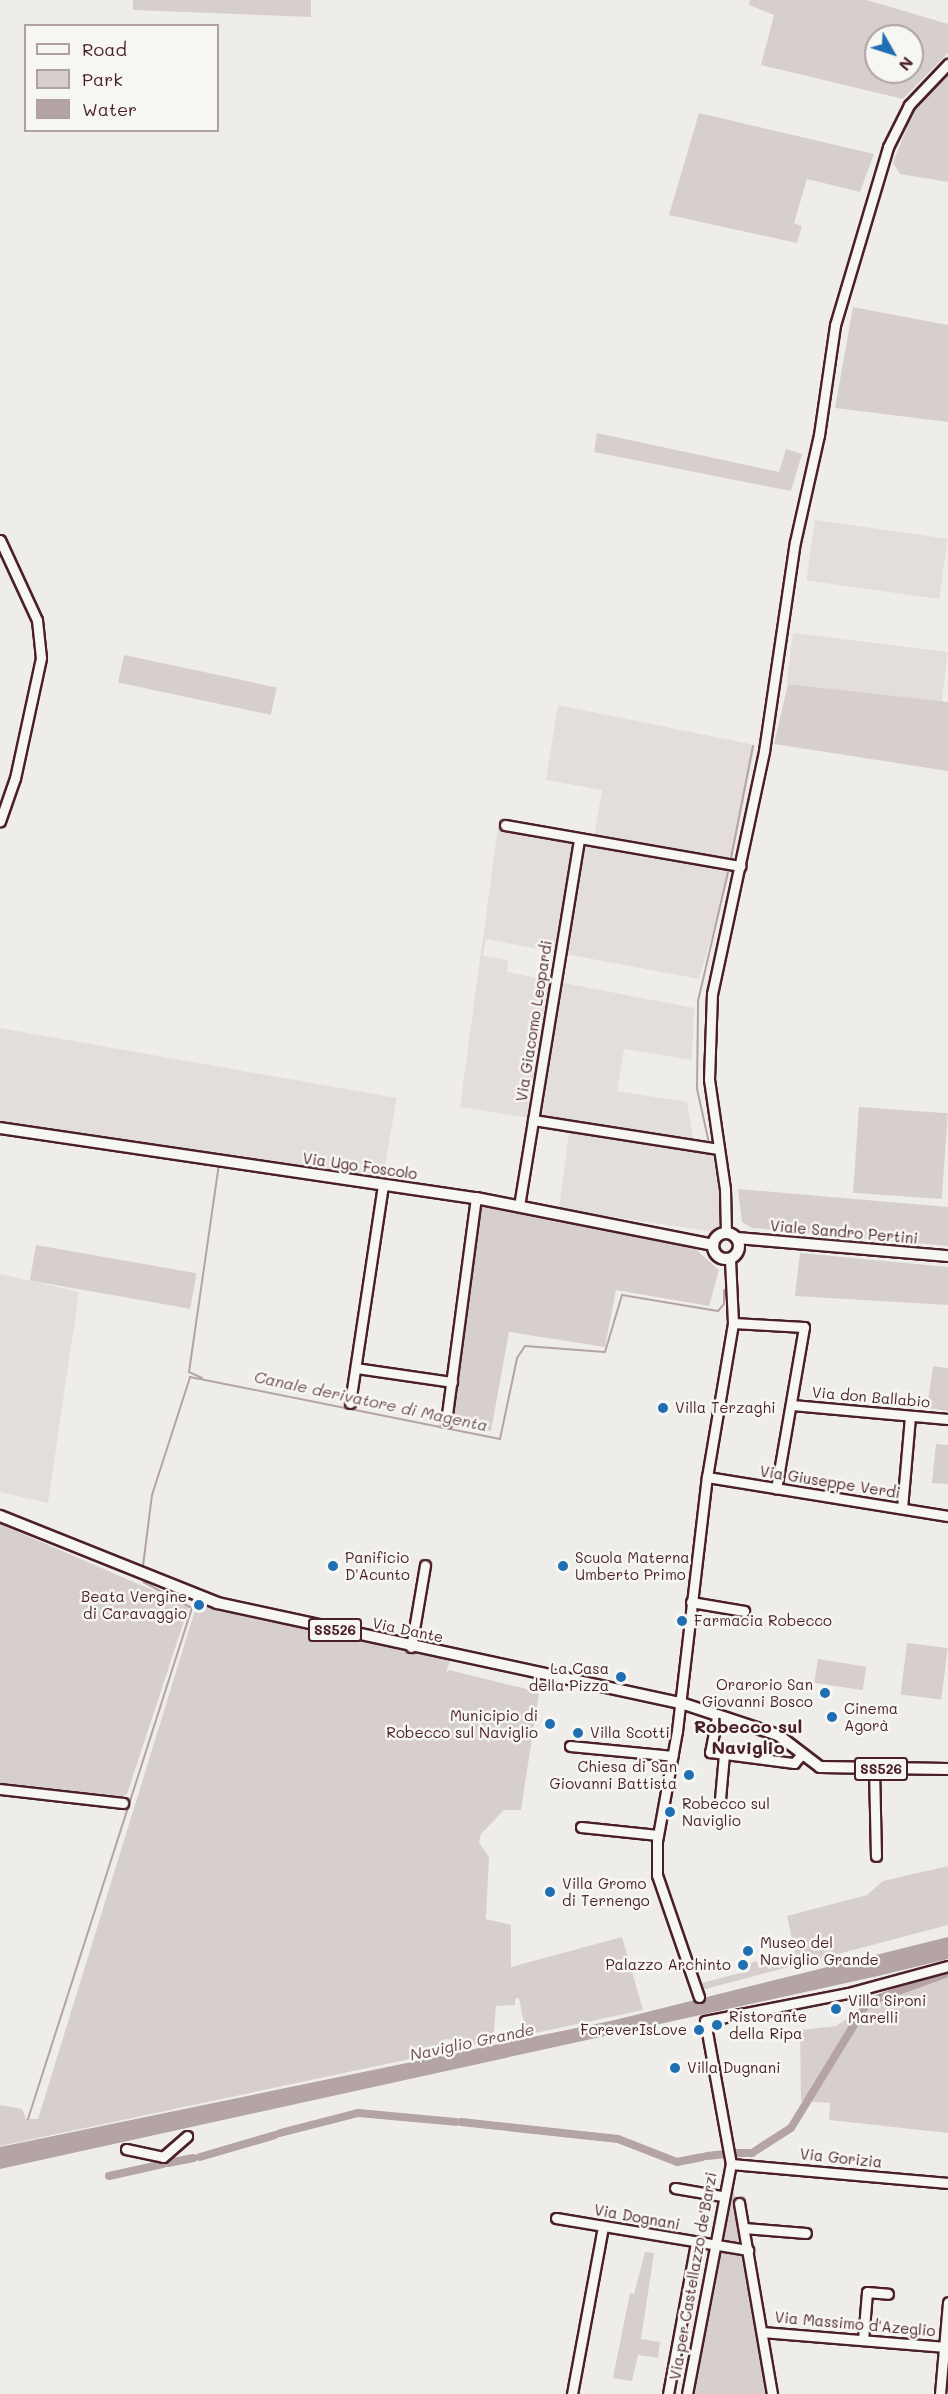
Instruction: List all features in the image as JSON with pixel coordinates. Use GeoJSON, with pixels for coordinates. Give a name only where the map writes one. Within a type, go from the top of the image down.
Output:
{"type":"FeatureCollection","features":[{"type":"Feature","properties":{"kind":"main road","name":"Via Ugo Foscolo"},"geometry":{"type":"LineString","coordinates":[[0,1128],[476,1198],[713,1245]]}},
{"type":"Feature","properties":{"kind":"main road"},"geometry":{"type":"LineString","coordinates":[[726,1233],[737,1238],[738,1253],[730,1260],[718,1257],[713,1245],[726,1233]]}},
{"type":"Feature","properties":{"kind":"main road","name":"Viale Sandro Pertini"},"geometry":{"type":"LineString","coordinates":[[737,1238],[948,1256]]}},
{"type":"Feature","properties":{"kind":"main road","name":"Via Dante"},"geometry":{"type":"LineString","coordinates":[[0,1516],[217,1604],[681,1703]]}},
{"type":"Feature","properties":{"kind":"main road","name":"SS526"},"geometry":{"type":"LineString","coordinates":[[681,1703],[717,1717],[778,1735],[815,1765],[948,1769]]}},
{"type":"Feature","properties":{"kind":"street"},"geometry":{"type":"LineString","coordinates":[[726,1233],[719,1149],[709,1079],[708,1021],[776,683],[802,497],[819,435],[843,292],[899,120],[948,64]]}},
{"type":"Feature","properties":{"kind":"street"},"geometry":{"type":"LineString","coordinates":[[0,540],[38,620],[41,658],[15,778],[0,822]]}},
{"type":"Feature","properties":{"kind":"street"},"geometry":{"type":"LineString","coordinates":[[505,825],[579,840],[740,866]]}},
{"type":"Feature","properties":{"kind":"street","name":"Via Giacomo Leopardi"},"geometry":{"type":"LineString","coordinates":[[519,1206],[579,840]]}},
{"type":"Feature","properties":{"kind":"street"},"geometry":{"type":"LineString","coordinates":[[533,1119],[719,1149]]}},
{"type":"Feature","properties":{"kind":"street"},"geometry":{"type":"LineString","coordinates":[[350,1403],[383,1184]]}},
{"type":"Feature","properties":{"kind":"street"},"geometry":{"type":"LineString","coordinates":[[446,1422],[476,1198]]}},
{"type":"Feature","properties":{"kind":"street"},"geometry":{"type":"LineString","coordinates":[[699,1997],[657,1875],[658,1835],[681,1703],[707,1477],[733,1323],[730,1260]]}},
{"type":"Feature","properties":{"kind":"street"},"geometry":{"type":"LineString","coordinates":[[733,1323],[804,1327],[776,1489]]}},
{"type":"Feature","properties":{"kind":"street"},"geometry":{"type":"LineString","coordinates":[[356,1368],[452,1382]]}},
{"type":"Feature","properties":{"kind":"street","name":"Via don Ballabio"},"geometry":{"type":"LineString","coordinates":[[791,1405],[948,1419]]}},
{"type":"Feature","properties":{"kind":"street"},"geometry":{"type":"LineString","coordinates":[[902,1508],[910,1417]]}},
{"type":"Feature","properties":{"kind":"street","name":"Via Giuseppe Verdi"},"geometry":{"type":"LineString","coordinates":[[707,1477],[948,1516]]}},
{"type":"Feature","properties":{"kind":"street"},"geometry":{"type":"LineString","coordinates":[[411,1647],[425,1565]]}},
{"type":"Feature","properties":{"kind":"street"},"geometry":{"type":"LineString","coordinates":[[691,1602],[744,1611]]}},
{"type":"Feature","properties":{"kind":"street"},"geometry":{"type":"LineString","coordinates":[[717,1717],[710,1752],[794,1763],[802,1754]]}},
{"type":"Feature","properties":{"kind":"street"},"geometry":{"type":"LineString","coordinates":[[570,1746],[673,1756]]}},
{"type":"Feature","properties":{"kind":"street"},"geometry":{"type":"LineString","coordinates":[[720,1799],[724,1754]]}},
{"type":"Feature","properties":{"kind":"street"},"geometry":{"type":"LineString","coordinates":[[874,1768],[876,1856]]}},
{"type":"Feature","properties":{"kind":"street"},"geometry":{"type":"LineString","coordinates":[[0,1790],[123,1803]]}},
{"type":"Feature","properties":{"kind":"street"},"geometry":{"type":"LineString","coordinates":[[581,1827],[658,1835]]}},
{"type":"Feature","properties":{"kind":"street"},"geometry":{"type":"LineString","coordinates":[[731,2164],[705,2021],[849,1993],[948,1966]]}},
{"type":"Feature","properties":{"kind":"street"},"geometry":{"type":"LineString","coordinates":[[126,2149],[164,2162],[188,2136]]}},
{"type":"Feature","properties":{"kind":"street","name":"Via Gorizia"},"geometry":{"type":"LineString","coordinates":[[731,2164],[948,2183]]}},
{"type":"Feature","properties":{"kind":"street","name":"Via per Castellazzo de'Barzi"},"geometry":{"type":"LineString","coordinates":[[687,2394],[722,2196],[731,2164]]}},
{"type":"Feature","properties":{"kind":"street"},"geometry":{"type":"LineString","coordinates":[[675,2188],[722,2196]]}},
{"type":"Feature","properties":{"kind":"street"},"geometry":{"type":"LineString","coordinates":[[739,2203],[772,2394]]}},
{"type":"Feature","properties":{"kind":"street","name":"Via Dognani"},"geometry":{"type":"LineString","coordinates":[[556,2218],[713,2246],[748,2250]]}},
{"type":"Feature","properties":{"kind":"street"},"geometry":{"type":"LineString","coordinates":[[572,2394],[603,2226]]}},
{"type":"Feature","properties":{"kind":"street"},"geometry":{"type":"LineString","coordinates":[[744,2228],[806,2233]]}},
{"type":"Feature","properties":{"kind":"street"},"geometry":{"type":"LineString","coordinates":[[668,2394],[696,2243]]}},
{"type":"Feature","properties":{"kind":"street"},"geometry":{"type":"LineString","coordinates":[[863,2340],[867,2292],[888,2294]]}},
{"type":"Feature","properties":{"kind":"street"},"geometry":{"type":"LineString","coordinates":[[940,2394],[948,2301]]}},
{"type":"Feature","properties":{"kind":"street","name":"Via Massimo d'Azeglio"},"geometry":{"type":"LineString","coordinates":[[762,2332],[945,2347]]}},
{"type":"Feature","properties":{"kind":"shaded area"},"geometry":{"type":"Polygon","coordinates":[[[815,520],[948,539],[939,599],[807,580],[815,520]]]}},
{"type":"Feature","properties":{"kind":"shaded area"},"geometry":{"type":"Polygon","coordinates":[[[793,633],[948,652],[942,703],[787,684],[793,633]]]}},
{"type":"Feature","properties":{"kind":"shaded area"},"geometry":{"type":"Polygon","coordinates":[[[558,705],[755,745],[729,876],[699,979],[486,939],[483,956],[508,960],[507,972],[694,1008],[692,1060],[624,1049],[617,1091],[687,1102],[695,1150],[713,1154],[723,1224],[716,1232],[559,1209],[570,1124],[460,1107],[498,827],[592,848],[602,790],[546,780],[558,705]]]}},
{"type":"Feature","properties":{"kind":"shaded area"},"geometry":{"type":"Polygon","coordinates":[[[0,1028],[397,1098],[381,1188],[0,1120],[0,1028]]]}},
{"type":"Feature","properties":{"kind":"shaded area"},"geometry":{"type":"Polygon","coordinates":[[[0,1274],[79,1292],[48,1503],[0,1492],[0,1274]]]}},
{"type":"Feature","properties":{"kind":"green space"},"geometry":{"type":"Polygon","coordinates":[[[133,0],[311,0],[311,17],[133,10],[133,0]]]}},
{"type":"Feature","properties":{"kind":"green space"},"geometry":{"type":"Polygon","coordinates":[[[750,0],[867,0],[948,24],[948,53],[924,78],[924,24],[864,24],[864,84],[918,84],[903,99],[761,65],[774,15],[749,5],[750,0]]]}},
{"type":"Feature","properties":{"kind":"green space"},"geometry":{"type":"Polygon","coordinates":[[[948,72],[948,182],[900,174],[893,163],[912,114],[948,72]]]}},
{"type":"Feature","properties":{"kind":"green space"},"geometry":{"type":"Polygon","coordinates":[[[699,113],[874,154],[860,192],[807,179],[794,223],[802,226],[797,243],[669,215],[699,113]]]}},
{"type":"Feature","properties":{"kind":"green space"},"geometry":{"type":"Polygon","coordinates":[[[853,307],[948,325],[948,422],[835,408],[853,307]]]}},
{"type":"Feature","properties":{"kind":"green space"},"geometry":{"type":"Polygon","coordinates":[[[597,433],[779,472],[786,449],[802,454],[791,491],[594,452],[597,433]]]}},
{"type":"Feature","properties":{"kind":"green space"},"geometry":{"type":"Polygon","coordinates":[[[124,655],[277,687],[271,715],[118,682],[124,655]]]}},
{"type":"Feature","properties":{"kind":"green space"},"geometry":{"type":"Polygon","coordinates":[[[788,684],[948,702],[948,771],[774,744],[788,684]]]}},
{"type":"Feature","properties":{"kind":"green space"},"geometry":{"type":"Polygon","coordinates":[[[859,1107],[948,1113],[942,1199],[853,1193],[859,1107]]]}},
{"type":"Feature","properties":{"kind":"green space"},"geometry":{"type":"Polygon","coordinates":[[[738,1189],[948,1207],[948,1246],[752,1228],[742,1222],[738,1189]]]}},
{"type":"Feature","properties":{"kind":"green space"},"geometry":{"type":"Polygon","coordinates":[[[481,1206],[685,1240],[719,1270],[709,1306],[616,1290],[605,1347],[509,1332],[491,1431],[450,1427],[481,1206]]]}},
{"type":"Feature","properties":{"kind":"green space"},"geometry":{"type":"Polygon","coordinates":[[[36,1245],[197,1273],[190,1309],[30,1280],[36,1245]]]}},
{"type":"Feature","properties":{"kind":"green space"},"geometry":{"type":"Polygon","coordinates":[[[800,1253],[948,1267],[948,1305],[795,1296],[800,1253]]]}},
{"type":"Feature","properties":{"kind":"green space"},"geometry":{"type":"Polygon","coordinates":[[[933,1366],[948,1368],[948,1411],[927,1408],[933,1366]]]}},
{"type":"Feature","properties":{"kind":"green space"},"geometry":{"type":"Polygon","coordinates":[[[936,1444],[948,1445],[948,1484],[932,1483],[936,1444]]]}},
{"type":"Feature","properties":{"kind":"green space"},"geometry":{"type":"Polygon","coordinates":[[[0,1524],[189,1606],[127,1794],[118,1799],[0,1786],[0,1524]]]}},
{"type":"Feature","properties":{"kind":"green space"},"geometry":{"type":"Polygon","coordinates":[[[197,1604],[451,1658],[446,1673],[449,1670],[539,1692],[521,1810],[504,1810],[481,1834],[479,1843],[489,1857],[486,1919],[511,1925],[511,1967],[622,1937],[643,2010],[526,2035],[519,1998],[515,1999],[515,2005],[496,2006],[493,2042],[462,2046],[460,2040],[444,2039],[443,2052],[0,2146],[0,2105],[22,2109],[26,2119],[38,2119],[197,1604]]]}},
{"type":"Feature","properties":{"kind":"green space"},"geometry":{"type":"Polygon","coordinates":[[[907,1643],[948,1648],[941,1700],[901,1695],[907,1643]]]}},
{"type":"Feature","properties":{"kind":"green space"},"geometry":{"type":"Polygon","coordinates":[[[818,1659],[866,1667],[863,1690],[814,1683],[818,1659]]]}},
{"type":"Feature","properties":{"kind":"green space"},"geometry":{"type":"Polygon","coordinates":[[[948,1866],[948,1925],[698,1991],[695,1985],[747,1971],[746,1964],[757,1961],[759,1968],[796,1957],[787,1916],[867,1895],[883,1881],[948,1866]]]}},
{"type":"Feature","properties":{"kind":"green space"},"geometry":{"type":"Polygon","coordinates":[[[948,1975],[948,2133],[829,2120],[830,2103],[801,2101],[800,2030],[836,2026],[896,1987],[948,1975]]]}},
{"type":"Feature","properties":{"kind":"green space"},"geometry":{"type":"Polygon","coordinates":[[[732,2182],[745,2247],[718,2245],[732,2182]]]}},
{"type":"Feature","properties":{"kind":"green space"},"geometry":{"type":"Polygon","coordinates":[[[717,2250],[746,2252],[770,2394],[692,2394],[717,2250]]]}},
{"type":"Feature","properties":{"kind":"green space"},"geometry":{"type":"Polygon","coordinates":[[[645,2252],[654,2253],[641,2339],[660,2342],[658,2358],[638,2355],[632,2381],[613,2378],[630,2293],[634,2294],[645,2252]]]}},
{"type":"Feature","properties":{"kind":"water"},"geometry":{"type":"Polygon","coordinates":[[[948,1937],[948,1959],[0,2169],[0,2147],[615,2020],[948,1937]]]}},
{"type":"Feature","properties":{"kind":"waterway"},"geometry":{"type":"LineString","coordinates":[[731,858],[753,746]]}},
{"type":"Feature","properties":{"kind":"waterway"},"geometry":{"type":"LineString","coordinates":[[709,1143],[697,1089],[698,1001],[728,872]]}},
{"type":"Feature","properties":{"kind":"waterway"},"geometry":{"type":"LineString","coordinates":[[202,1378],[189,1372],[219,1165]]}},
{"type":"Feature","properties":{"kind":"waterway","name":"Canale derivatore di Magenta"},"geometry":{"type":"LineString","coordinates":[[143,1566],[152,1495],[190,1377],[500,1439],[517,1358],[525,1346],[605,1352],[622,1295],[718,1311],[724,1304],[724,1290]]}},
{"type":"Feature","properties":{"kind":"waterway"},"geometry":{"type":"LineString","coordinates":[[28,2119],[192,1608],[143,1582]]}},
{"type":"Feature","properties":{"kind":"waterway"},"geometry":{"type":"LineString","coordinates":[[734,2153],[752,2153],[791,2128],[868,2002],[948,1973]]}},
{"type":"Feature","properties":{"kind":"waterway"},"geometry":{"type":"LineString","coordinates":[[280,2133],[358,2113],[456,2122]]}},
{"type":"Feature","properties":{"kind":"waterway"},"geometry":{"type":"LineString","coordinates":[[461,2122],[618,2139],[677,2162],[703,2157]]}},
{"type":"Feature","properties":{"kind":"waterway"},"geometry":{"type":"LineString","coordinates":[[200,2157],[275,2135]]}},
{"type":"Feature","properties":{"kind":"waterway"},"geometry":{"type":"LineString","coordinates":[[707,2156],[726,2154]]}},
{"type":"Feature","properties":{"kind":"waterway"},"geometry":{"type":"LineString","coordinates":[[168,2163],[194,2158]]}},
{"type":"Feature","properties":{"kind":"waterway"},"geometry":{"type":"LineString","coordinates":[[109,2176],[163,2164]]}},
{"type":"Feature","properties":{"kind":"place","name":"Villa Terzaghi"},"geometry":{"type":"Point","coordinates":[663,1408]}},
{"type":"Feature","properties":{"kind":"place","name":"Panificio D'Acunto"},"geometry":{"type":"Point","coordinates":[333,1566]}},
{"type":"Feature","properties":{"kind":"place","name":"Scuola Materna Umberto Primo"},"geometry":{"type":"Point","coordinates":[563,1566]}},
{"type":"Feature","properties":{"kind":"place","name":"Beata Vergine di Caravaggio"},"geometry":{"type":"Point","coordinates":[199,1605]}},
{"type":"Feature","properties":{"kind":"place","name":"Farmacia Robecco"},"geometry":{"type":"Point","coordinates":[682,1621]}},
{"type":"Feature","properties":{"kind":"place","name":"La Casa della Pizza"},"geometry":{"type":"Point","coordinates":[621,1677]}},
{"type":"Feature","properties":{"kind":"place","name":"Orarorio San Giovanni Bosco"},"geometry":{"type":"Point","coordinates":[825,1693]}},
{"type":"Feature","properties":{"kind":"place","name":"Cinema Agorà"},"geometry":{"type":"Point","coordinates":[832,1717]}},
{"type":"Feature","properties":{"kind":"place","name":"Municipio di Robecco sul Naviglio"},"geometry":{"type":"Point","coordinates":[550,1724]}},
{"type":"Feature","properties":{"kind":"place","name":"Villa Scotti"},"geometry":{"type":"Point","coordinates":[578,1733]}},
{"type":"Feature","properties":{"kind":"place","name":"Chiesa di San Giovanni Battista"},"geometry":{"type":"Point","coordinates":[689,1775]}},
{"type":"Feature","properties":{"kind":"place","name":"Robecco sul Naviglio"},"geometry":{"type":"Point","coordinates":[670,1812]}},
{"type":"Feature","properties":{"kind":"place","name":"Villa Gromo di Ternengo"},"geometry":{"type":"Point","coordinates":[550,1892]}},
{"type":"Feature","properties":{"kind":"place","name":"Museo del Naviglio Grande"},"geometry":{"type":"Point","coordinates":[748,1951]}},
{"type":"Feature","properties":{"kind":"place","name":"Palazzo Archinto"},"geometry":{"type":"Point","coordinates":[743,1965]}},
{"type":"Feature","properties":{"kind":"place","name":"Villa Sironi Marelli"},"geometry":{"type":"Point","coordinates":[836,2009]}},
{"type":"Feature","properties":{"kind":"place","name":"Ristorante della Ripa"},"geometry":{"type":"Point","coordinates":[717,2025]}},
{"type":"Feature","properties":{"kind":"place","name":"ForeverIsLove"},"geometry":{"type":"Point","coordinates":[699,2030]}},
{"type":"Feature","properties":{"kind":"place","name":"Villa Dugnani"},"geometry":{"type":"Point","coordinates":[675,2068]}},
{"type":"Feature","properties":{"kind":"district","name":"Robecco sul Naviglio"},"geometry":{"type":"Point","coordinates":[748,1737]}},
{"type":"Feature","properties":{"kind":"water label","name":"Naviglio Grande"},"geometry":{"type":"Point","coordinates":[472,2042]}}]}
